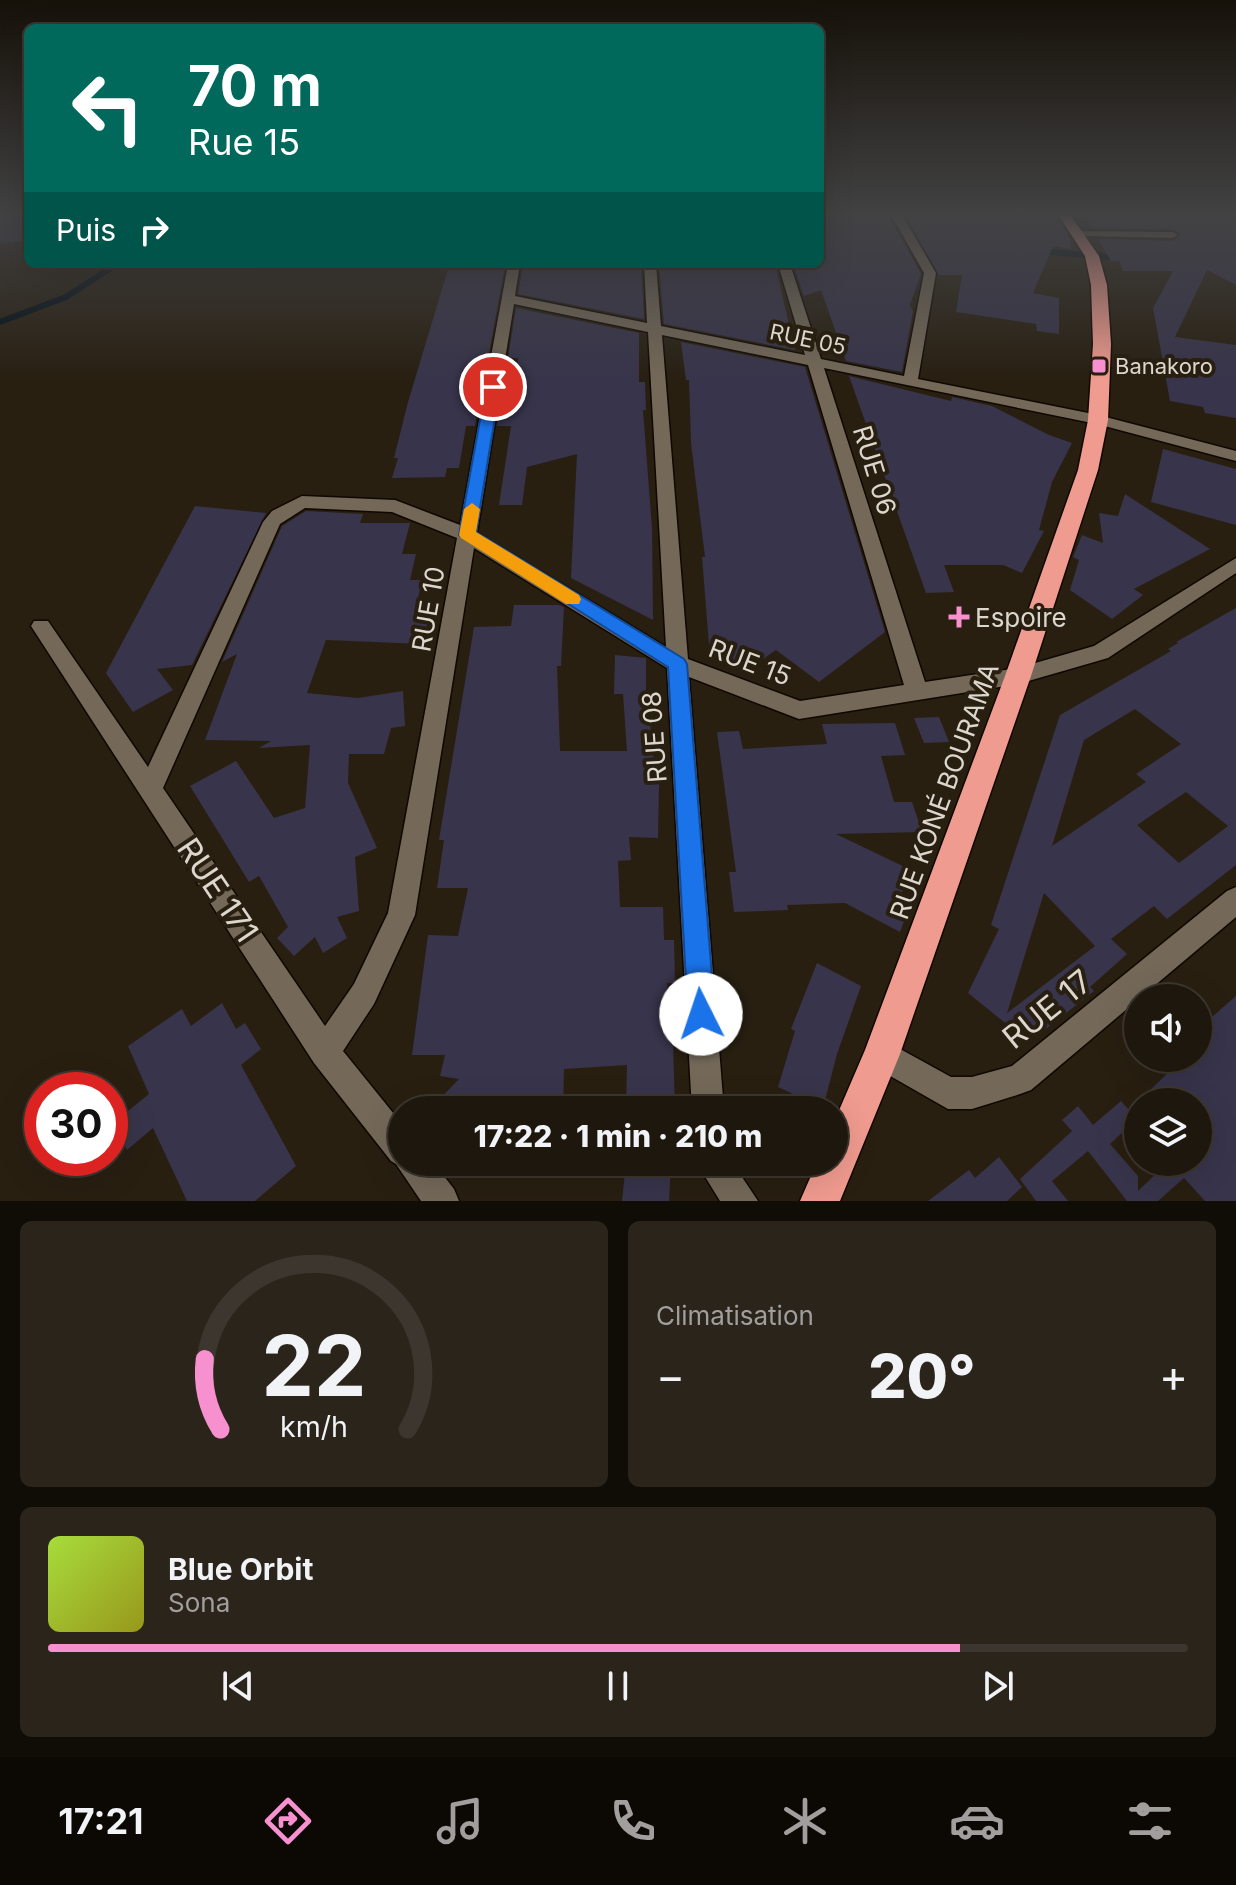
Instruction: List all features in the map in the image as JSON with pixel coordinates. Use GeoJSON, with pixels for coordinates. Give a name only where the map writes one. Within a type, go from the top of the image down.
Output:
{"type":"FeatureCollection","features":[{"type":"Feature","properties":{"kind":"highway","name":"RUE KONÉ BOURAMA"},"geometry":{"type":"LineString","coordinates":[[820,1201],[882,1054],[1018,676],[1088,470],[1098,420],[1102,344],[1095,269]]}},
{"type":"Feature","properties":{"kind":"street","name":"RUE 10"},"geometry":{"type":"LineString","coordinates":[[325,1052],[364,994],[401,915],[513,269]]}},
{"type":"Feature","properties":{"kind":"street","name":"RUE 08"},"geometry":{"type":"LineString","coordinates":[[650,269],[707,1096]]}},
{"type":"Feature","properties":{"kind":"street","name":"RUE 06"},"geometry":{"type":"LineString","coordinates":[[786,269],[917,692]]}},
{"type":"Feature","properties":{"kind":"street"},"geometry":{"type":"LineString","coordinates":[[910,382],[930,273],[928,269]]}},
{"type":"Feature","properties":{"kind":"street","name":"RUE 05"},"geometry":{"type":"LineString","coordinates":[[509,299],[1098,420],[1236,456]]}},
{"type":"Feature","properties":{"kind":"street","name":"RUE 15"},"geometry":{"type":"LineString","coordinates":[[150,790],[272,522],[278,515],[302,502],[395,506],[467,535],[677,664],[799,710],[1018,676],[1101,652],[1236,564]]}},
{"type":"Feature","properties":{"kind":"street","name":"RUE 171"},"geometry":{"type":"LineString","coordinates":[[41,626],[325,1052],[388,1132]]}},
{"type":"Feature","properties":{"kind":"street","name":"RUE 17"},"geometry":{"type":"LineString","coordinates":[[882,1054],[948,1093],[972,1093],[1020,1079],[1236,900]]}},
{"type":"Feature","properties":{"kind":"street"},"geometry":{"type":"LineString","coordinates":[[423,1176],[442,1201]]}},
{"type":"Feature","properties":{"kind":"street"},"geometry":{"type":"LineString","coordinates":[[722,1176],[741,1201]]}},
{"type":"Feature","properties":{"kind":"building"},"geometry":{"type":"Polygon","coordinates":[[[448,269],[504,269],[488,358],[476,358],[466,404],[479,404],[475,426],[466,426],[459,468],[447,468],[445,477],[392,478],[408,402],[448,269]]]}},
{"type":"Feature","properties":{"kind":"building"},"geometry":{"type":"Polygon","coordinates":[[[522,269],[641,269],[644,319],[518,294],[522,269]]]}},
{"type":"Feature","properties":{"kind":"building"},"geometry":{"type":"Polygon","coordinates":[[[659,269],[776,269],[795,350],[664,324],[659,269]]]}},
{"type":"Feature","properties":{"kind":"building"},"geometry":{"type":"Polygon","coordinates":[[[795,269],[918,269],[921,274],[910,305],[913,311],[902,372],[846,361],[821,290],[804,296],[795,269]]]}},
{"type":"Feature","properties":{"kind":"building"},"geometry":{"type":"Polygon","coordinates":[[[936,269],[1043,269],[1033,293],[1059,298],[1059,334],[1037,331],[1036,324],[956,312],[962,275],[939,275],[936,269]]]}},
{"type":"Feature","properties":{"kind":"building"},"geometry":{"type":"Polygon","coordinates":[[[1236,269],[1236,285],[1207,270],[1175,337],[1236,345],[1236,418],[1205,413],[1203,407],[1170,401],[1153,308],[1173,271],[1123,271],[1236,269]]]}},
{"type":"Feature","properties":{"kind":"building"},"geometry":{"type":"Polygon","coordinates":[[[516,308],[639,333],[639,382],[645,382],[646,410],[643,410],[652,528],[653,620],[571,578],[577,454],[527,467],[522,505],[499,505],[511,426],[497,426],[501,404],[513,404],[518,358],[508,358],[516,308]]]}},
{"type":"Feature","properties":{"kind":"building"},"geometry":{"type":"Polygon","coordinates":[[[681,342],[805,367],[885,632],[819,682],[776,650],[749,669],[709,645],[702,557],[705,557],[691,443],[689,380],[686,380],[681,342]]]}},
{"type":"Feature","properties":{"kind":"building"},"geometry":{"type":"Polygon","coordinates":[[[849,376],[951,401],[952,397],[992,406],[1072,443],[1052,482],[1039,530],[1044,531],[1022,573],[1003,565],[944,565],[954,592],[926,593],[849,376]]]}},
{"type":"Feature","properties":{"kind":"building"},"geometry":{"type":"Polygon","coordinates":[[[1163,449],[1236,469],[1236,525],[1151,502],[1163,449]]]}},
{"type":"Feature","properties":{"kind":"building"},"geometry":{"type":"Polygon","coordinates":[[[1125,494],[1210,549],[1134,589],[1143,595],[1112,619],[1070,590],[1079,560],[1073,557],[1082,535],[1103,543],[1099,513],[1118,516],[1125,494]]]}},
{"type":"Feature","properties":{"kind":"building"},"geometry":{"type":"Polygon","coordinates":[[[195,506],[266,513],[192,665],[157,669],[173,690],[133,712],[106,673],[195,506]]]}},
{"type":"Feature","properties":{"kind":"building"},"geometry":{"type":"Polygon","coordinates":[[[306,511],[363,514],[360,523],[410,523],[402,554],[416,554],[410,580],[422,580],[413,621],[428,621],[422,644],[326,640],[307,693],[358,698],[403,691],[405,726],[391,728],[384,754],[349,754],[348,783],[377,848],[355,857],[359,911],[337,917],[347,938],[323,953],[315,937],[294,956],[277,938],[288,927],[259,876],[249,882],[190,786],[236,761],[274,818],[305,808],[310,745],[259,748],[271,741],[205,740],[237,654],[222,662],[282,526],[306,511]]]}},
{"type":"Feature","properties":{"kind":"building"},"geometry":{"type":"Polygon","coordinates":[[[514,605],[564,607],[561,666],[557,666],[560,751],[627,751],[623,694],[614,694],[615,655],[646,658],[646,723],[650,723],[656,782],[659,783],[658,838],[629,837],[631,860],[618,861],[620,907],[663,907],[664,940],[674,940],[675,983],[667,983],[675,1096],[626,1096],[627,1065],[564,1069],[563,1096],[443,1096],[459,1079],[440,1076],[445,1055],[412,1055],[428,935],[458,936],[468,888],[437,888],[444,840],[439,840],[474,627],[511,626],[514,605]]]}},
{"type":"Feature","properties":{"kind":"building"},"geometry":{"type":"Polygon","coordinates":[[[1236,608],[1236,865],[1167,919],[1154,906],[1111,939],[1127,954],[1090,987],[1094,991],[1042,1032],[1036,1024],[1025,1039],[968,993],[999,929],[991,925],[1060,715],[1171,651],[1168,649],[1236,608]],[[1135,709],[1084,740],[1052,846],[1146,782],[1136,774],[1181,744],[1135,709]],[[1186,792],[1137,825],[1179,863],[1228,826],[1186,792]],[[1044,893],[1007,1013],[1095,946],[1044,893]]]}},
{"type":"Feature","properties":{"kind":"building"},"geometry":{"type":"Polygon","coordinates":[[[939,717],[949,742],[924,743],[914,718],[939,717]]]}},
{"type":"Feature","properties":{"kind":"building"},"geometry":{"type":"Polygon","coordinates":[[[895,723],[905,755],[881,756],[894,802],[912,802],[922,832],[836,834],[911,870],[900,897],[911,903],[900,932],[845,903],[787,905],[788,910],[734,912],[729,872],[736,872],[717,732],[739,731],[743,749],[827,744],[822,724],[895,723]]]}},
{"type":"Feature","properties":{"kind":"building"},"geometry":{"type":"Polygon","coordinates":[[[817,963],[861,986],[826,1096],[797,1096],[778,1087],[795,1031],[791,1029],[817,963]]]}},
{"type":"Feature","properties":{"kind":"building"},"geometry":{"type":"Polygon","coordinates":[[[1236,996],[1236,1201],[1205,1201],[1184,1178],[1158,1201],[1127,1201],[1088,1151],[1052,1181],[1068,1201],[1036,1201],[1020,1179],[1072,1131],[1062,1120],[1078,1106],[1093,1125],[1121,1101],[1124,1104],[1124,1131],[1110,1144],[1124,1160],[1124,1176],[1138,1176],[1138,1191],[1154,1176],[1212,1176],[1212,1088],[1152,1088],[1169,1072],[1212,1072],[1212,1017],[1236,996]]]}},
{"type":"Feature","properties":{"kind":"building"},"geometry":{"type":"Polygon","coordinates":[[[222,1003],[236,1029],[245,1023],[261,1049],[241,1065],[296,1166],[255,1201],[187,1201],[153,1128],[128,1149],[128,1111],[149,1094],[128,1046],[182,1009],[191,1026],[222,1003]]]}},
{"type":"Feature","properties":{"kind":"building"},"geometry":{"type":"Polygon","coordinates":[[[999,1157],[1022,1187],[1007,1201],[928,1201],[969,1170],[975,1178],[999,1157]]]}},
{"type":"Feature","properties":{"kind":"building"},"geometry":{"type":"Polygon","coordinates":[[[625,1176],[670,1176],[669,1201],[622,1201],[625,1176]]]}},
{"type":"Feature","properties":{"kind":"waterway"},"geometry":{"type":"LineString","coordinates":[[0,322],[66,297],[109,269]]}},
{"type":"Feature","properties":{"kind":"slow traffic"},"geometry":{"type":"LineString","coordinates":[[472,509],[467,535],[572,599]]}},
{"type":"Feature","properties":{"kind":"place","name":"Banakoro"},"geometry":{"type":"Point","coordinates":[1099,366]}},
{"type":"Feature","properties":{"kind":"place","name":"Espoire"},"geometry":{"type":"Point","coordinates":[959,617]}},
{"type":"Feature","properties":{"kind":"route"},"geometry":{"type":"LineString","coordinates":[[493,387],[467,535],[677,664],[701,1014]]}}]}
